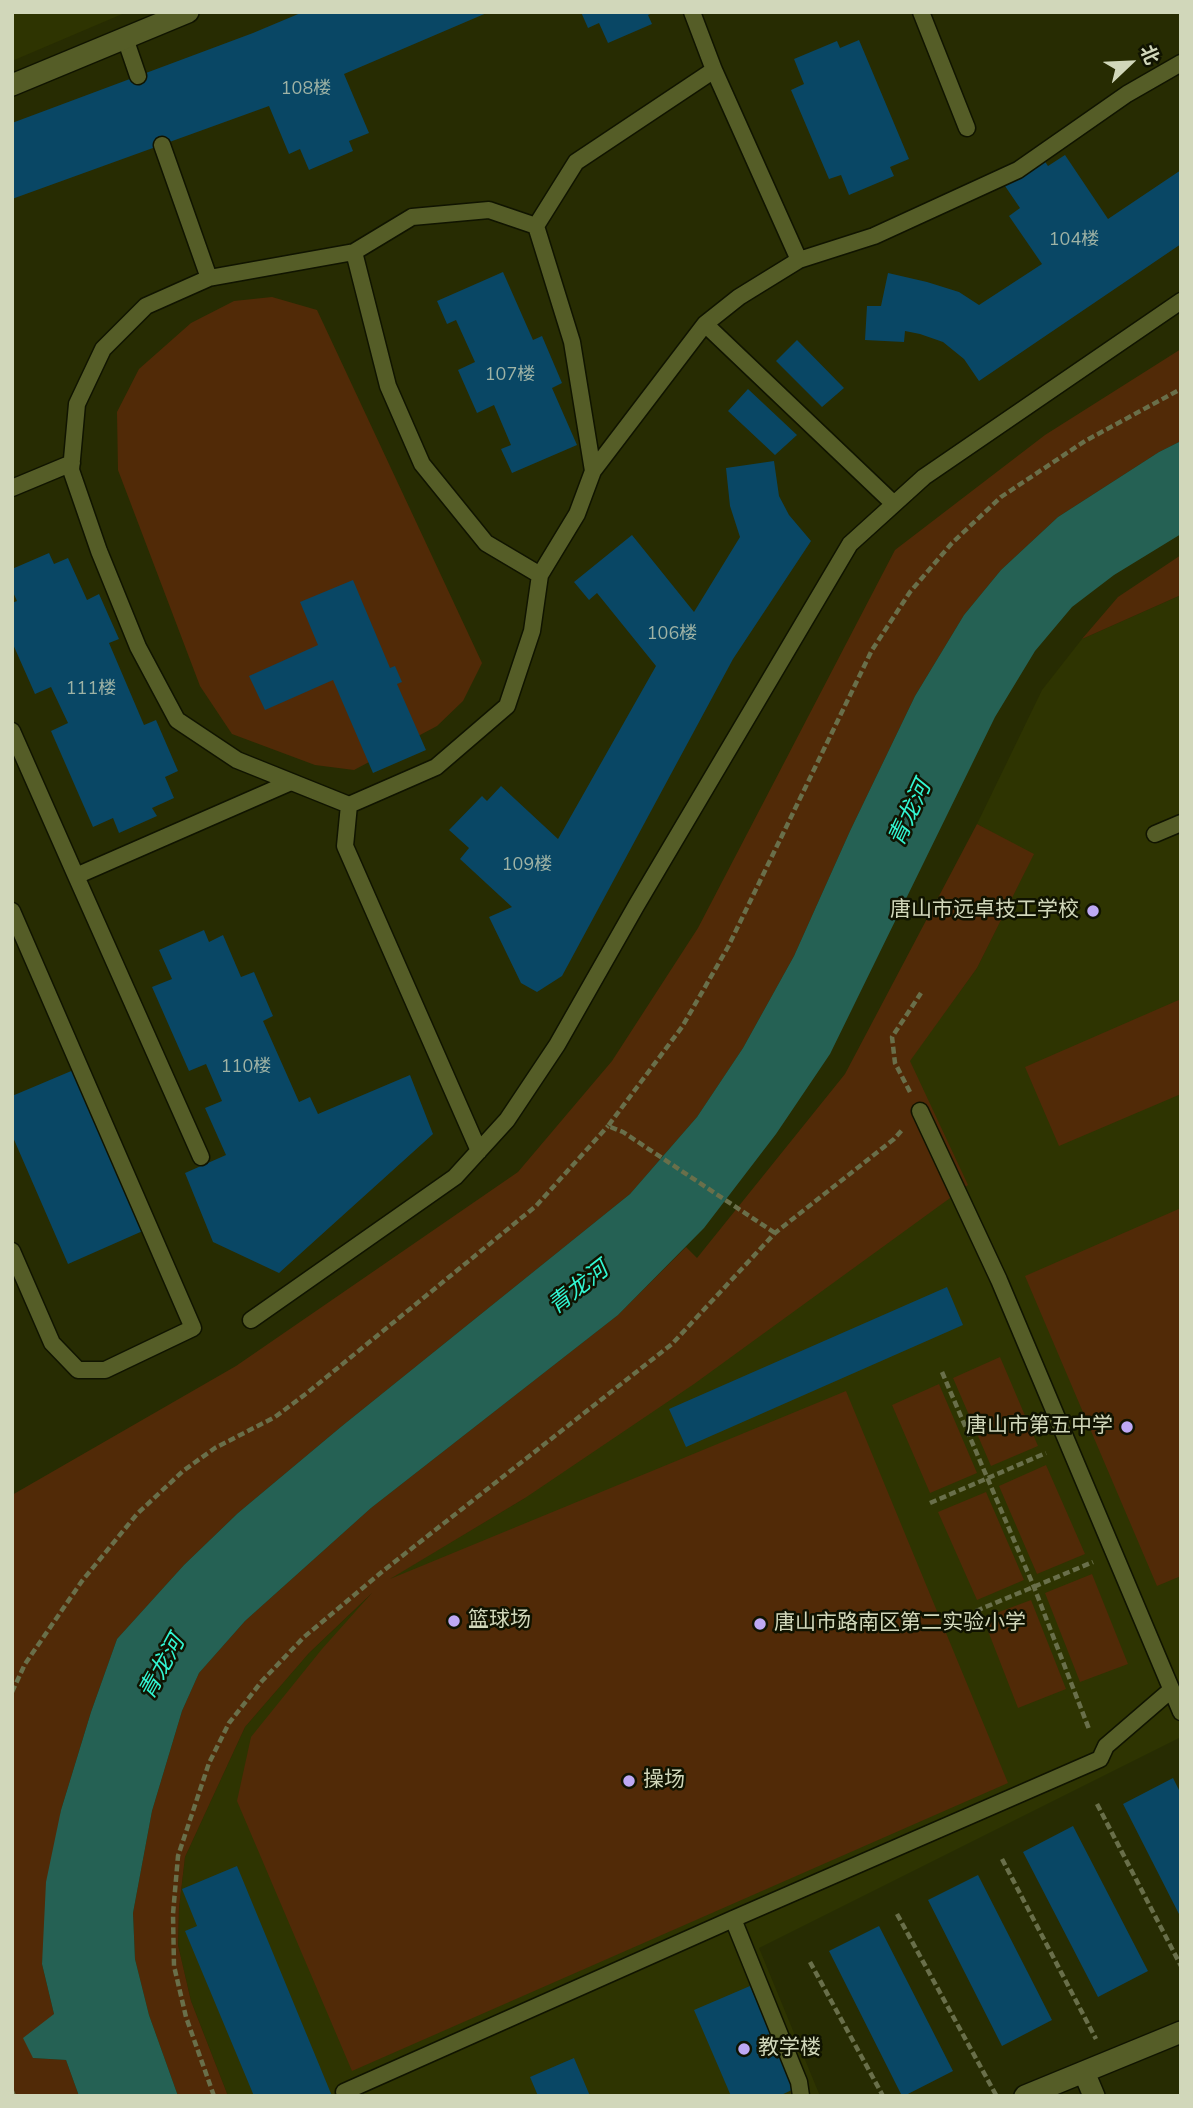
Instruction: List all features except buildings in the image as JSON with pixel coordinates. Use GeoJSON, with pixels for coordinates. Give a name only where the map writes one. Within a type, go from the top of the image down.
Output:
{"type":"FeatureCollection","features":[{"type":"Feature","properties":{"kind":"street"},"geometry":{"type":"LineString","coordinates":[[12,85],[188,12]]}},
{"type":"Feature","properties":{"kind":"street"},"geometry":{"type":"LineString","coordinates":[[1025,2096],[1181,2032]]}},
{"type":"Feature","properties":{"kind":"street"},"geometry":{"type":"LineString","coordinates":[[1084,2071],[1094,2096]]}},
{"type":"Feature","properties":{"kind":"lane"},"geometry":{"type":"LineString","coordinates":[[692,12],[714,70],[799,260]]}},
{"type":"Feature","properties":{"kind":"lane"},"geometry":{"type":"LineString","coordinates":[[921,12],[967,128]]}},
{"type":"Feature","properties":{"kind":"lane"},"geometry":{"type":"LineString","coordinates":[[125,38],[138,76]]}},
{"type":"Feature","properties":{"kind":"lane"},"geometry":{"type":"LineString","coordinates":[[536,226],[489,210],[412,217],[354,252],[209,278],[146,306],[103,349],[77,404],[71,470],[99,551],[138,647],[177,720],[237,760],[349,805],[436,767],[507,706],[532,631],[540,575],[577,514],[593,471],[705,324],[739,297],[799,260],[874,236],[1018,170],[1127,94],[1181,64]]}},
{"type":"Feature","properties":{"kind":"lane"},"geometry":{"type":"LineString","coordinates":[[593,471],[572,342],[536,226],[576,162],[714,70]]}},
{"type":"Feature","properties":{"kind":"lane"},"geometry":{"type":"LineString","coordinates":[[162,145],[209,278]]}},
{"type":"Feature","properties":{"kind":"lane"},"geometry":{"type":"LineString","coordinates":[[354,252],[388,386],[422,464],[486,543],[540,575]]}},
{"type":"Feature","properties":{"kind":"lane"},"geometry":{"type":"LineString","coordinates":[[251,1320],[455,1177],[507,1120],[557,1045],[850,544],[924,477],[1181,301]]}},
{"type":"Feature","properties":{"kind":"lane"},"geometry":{"type":"LineString","coordinates":[[705,324],[894,504]]}},
{"type":"Feature","properties":{"kind":"lane"},"geometry":{"type":"LineString","coordinates":[[12,488],[72,463]]}},
{"type":"Feature","properties":{"kind":"lane"},"geometry":{"type":"LineString","coordinates":[[12,731],[201,1157]]}},
{"type":"Feature","properties":{"kind":"lane"},"geometry":{"type":"LineString","coordinates":[[76,876],[291,782]]}},
{"type":"Feature","properties":{"kind":"lane"},"geometry":{"type":"LineString","coordinates":[[349,805],[345,846],[478,1151]]}},
{"type":"Feature","properties":{"kind":"lane"},"geometry":{"type":"LineString","coordinates":[[1155,834],[1181,823]]}},
{"type":"Feature","properties":{"kind":"lane"},"geometry":{"type":"LineString","coordinates":[[12,911],[193,1328],[106,1370],[78,1370],[52,1343],[12,1251]]}},
{"type":"Feature","properties":{"kind":"lane"},"geometry":{"type":"LineString","coordinates":[[919,1111],[999,1280],[1181,1712]]}},
{"type":"Feature","properties":{"kind":"lane"},"geometry":{"type":"LineString","coordinates":[[344,2092],[1100,1759],[1106,1746],[1171,1690]]}},
{"type":"Feature","properties":{"kind":"lane"},"geometry":{"type":"LineString","coordinates":[[733,1919],[799,2082],[801,2096]]}},
{"type":"Feature","properties":{"kind":"path"},"geometry":{"type":"LineString","coordinates":[[12,1692],[25,1664],[82,1581],[137,1514],[183,1471],[215,1448],[275,1417],[307,1393],[536,1206],[608,1126],[682,1027],[728,947],[872,650],[910,592],[952,543],[1001,497],[1085,441],[1181,389]]}},
{"type":"Feature","properties":{"kind":"path"},"geometry":{"type":"LineString","coordinates":[[214,2096],[183,2004],[174,1966],[173,1914],[178,1856],[209,1763],[229,1723],[262,1681],[304,1637],[383,1571],[672,1344],[775,1233],[894,1139],[919,1111],[895,1063],[892,1037],[921,993]]}},
{"type":"Feature","properties":{"kind":"path"},"geometry":{"type":"LineString","coordinates":[[608,1126],[623,1132],[775,1233]]}},
{"type":"Feature","properties":{"kind":"path"},"geometry":{"type":"LineString","coordinates":[[942,1372],[1034,1587],[1100,1759]]}},
{"type":"Feature","properties":{"kind":"path"},"geometry":{"type":"LineString","coordinates":[[930,1503],[1051,1451]]}},
{"type":"Feature","properties":{"kind":"path"},"geometry":{"type":"LineString","coordinates":[[976,1611],[1097,1560]]}},
{"type":"Feature","properties":{"kind":"path"},"geometry":{"type":"LineString","coordinates":[[1097,1804],[1181,1966]]}},
{"type":"Feature","properties":{"kind":"path"},"geometry":{"type":"LineString","coordinates":[[1002,1859],[1108,2061]]}},
{"type":"Feature","properties":{"kind":"path"},"geometry":{"type":"LineString","coordinates":[[897,1914],[997,2096]]}},
{"type":"Feature","properties":{"kind":"path"},"geometry":{"type":"LineString","coordinates":[[810,1962],[883,2096]]}},
{"type":"Feature","properties":{"kind":"shaded area"},"geometry":{"type":"Polygon","coordinates":[[[12,12],[127,12],[12,61],[12,12]]]}},
{"type":"Feature","properties":{"kind":"shaded area"},"geometry":{"type":"Polygon","coordinates":[[[272,297],[317,310],[482,663],[463,701],[437,726],[354,770],[315,765],[232,734],[200,686],[118,470],[117,412],[139,369],[191,323],[234,301],[272,297]]]}},
{"type":"Feature","properties":{"kind":"shaded area"},"geometry":{"type":"Polygon","coordinates":[[[1181,349],[1181,441],[1159,452],[1058,517],[1001,570],[964,615],[915,696],[794,956],[743,1048],[697,1117],[630,1194],[238,1513],[184,1565],[117,1639],[61,1810],[42,1964],[54,2014],[33,2058],[66,2060],[79,2096],[12,2096],[12,1495],[236,1366],[518,1172],[612,1061],[698,928],[895,550],[1045,435],[1181,349]]]}},
{"type":"Feature","properties":{"kind":"shaded area"},"geometry":{"type":"Polygon","coordinates":[[[1181,555],[1181,595],[1082,639],[1118,597],[1181,555]]]}},
{"type":"Feature","properties":{"kind":"shaded area","name":"唐山市路南区第二实验小学"},"geometry":{"type":"Polygon","coordinates":[[[1181,595],[1181,1737],[759,1948],[820,2096],[228,2096],[191,2001],[178,1945],[179,1908],[185,1857],[245,1727],[309,1653],[384,1582],[525,1498],[909,1061],[977,968],[1033,855],[977,824],[1042,690],[1082,639],[1181,595]]]}},
{"type":"Feature","properties":{"kind":"shaded area"},"geometry":{"type":"Polygon","coordinates":[[[977,824],[1034,854],[977,968],[910,1061],[968,1185],[694,1384],[525,1498],[390,1579],[846,1391],[1008,1783],[352,2071],[237,1801],[251,1737],[322,1649],[372,1593],[309,1653],[245,1727],[185,1857],[178,1945],[191,2001],[228,2096],[178,2096],[149,2015],[135,1959],[133,1913],[152,1811],[182,1711],[199,1673],[245,1621],[371,1508],[618,1315],[686,1247],[697,1258],[845,1074],[977,824]]]}},
{"type":"Feature","properties":{"kind":"shaded area"},"geometry":{"type":"Polygon","coordinates":[[[1181,999],[1181,1094],[1059,1146],[1025,1067],[1181,999]]]}},
{"type":"Feature","properties":{"kind":"shaded area","name":"唐山市第五中学"},"geometry":{"type":"Polygon","coordinates":[[[1181,1208],[1181,1576],[1157,1586],[1025,1276],[1181,1208]]]}},
{"type":"Feature","properties":{"kind":"shaded area"},"geometry":{"type":"Polygon","coordinates":[[[1000,1357],[1038,1446],[991,1466],[953,1378],[1000,1357]]]}},
{"type":"Feature","properties":{"kind":"shaded area"},"geometry":{"type":"Polygon","coordinates":[[[939,1384],[977,1473],[930,1493],[892,1405],[939,1384]]]}},
{"type":"Feature","properties":{"kind":"shaded area"},"geometry":{"type":"Polygon","coordinates":[[[1046,1465],[1085,1554],[1037,1574],[999,1486],[1046,1465]]]}},
{"type":"Feature","properties":{"kind":"shaded area"},"geometry":{"type":"Polygon","coordinates":[[[986,1492],[1024,1580],[977,1600],[938,1512],[986,1492]]]}},
{"type":"Feature","properties":{"kind":"shaded area"},"geometry":{"type":"Polygon","coordinates":[[[1092,1574],[1128,1664],[1080,1682],[1045,1593],[1092,1574]]]}},
{"type":"Feature","properties":{"kind":"shaded area"},"geometry":{"type":"Polygon","coordinates":[[[1031,1600],[1066,1689],[1018,1708],[983,1618],[1031,1600]]]}},
{"type":"Feature","properties":{"kind":"water","name":"青龙河"},"geometry":{"type":"Polygon","coordinates":[[[1181,441],[1181,534],[1114,575],[1072,607],[1035,651],[995,717],[830,1054],[776,1134],[704,1228],[618,1315],[371,1508],[245,1621],[199,1673],[182,1711],[152,1811],[133,1913],[135,1959],[149,2015],[178,2096],[79,2096],[66,2060],[33,2058],[23,2038],[54,2014],[42,1964],[46,1882],[61,1810],[117,1639],[184,1565],[238,1513],[630,1194],[697,1117],[743,1048],[794,956],[915,696],[964,615],[1001,570],[1058,517],[1159,452],[1181,441]]]}},
{"type":"Feature","properties":{"kind":"place","name":"唐山市远卓技工学校"},"geometry":{"type":"Point","coordinates":[1093,911]}},
{"type":"Feature","properties":{"kind":"place","name":"唐山市第五中学"},"geometry":{"type":"Point","coordinates":[1127,1427]}},
{"type":"Feature","properties":{"kind":"place","name":"篮球场"},"geometry":{"type":"Point","coordinates":[454,1621]}},
{"type":"Feature","properties":{"kind":"place","name":"唐山市路南区第二实验小学"},"geometry":{"type":"Point","coordinates":[760,1624]}},
{"type":"Feature","properties":{"kind":"place","name":"操场"},"geometry":{"type":"Point","coordinates":[629,1781]}},
{"type":"Feature","properties":{"kind":"place","name":"教学楼"},"geometry":{"type":"Point","coordinates":[744,2049]}}]}
